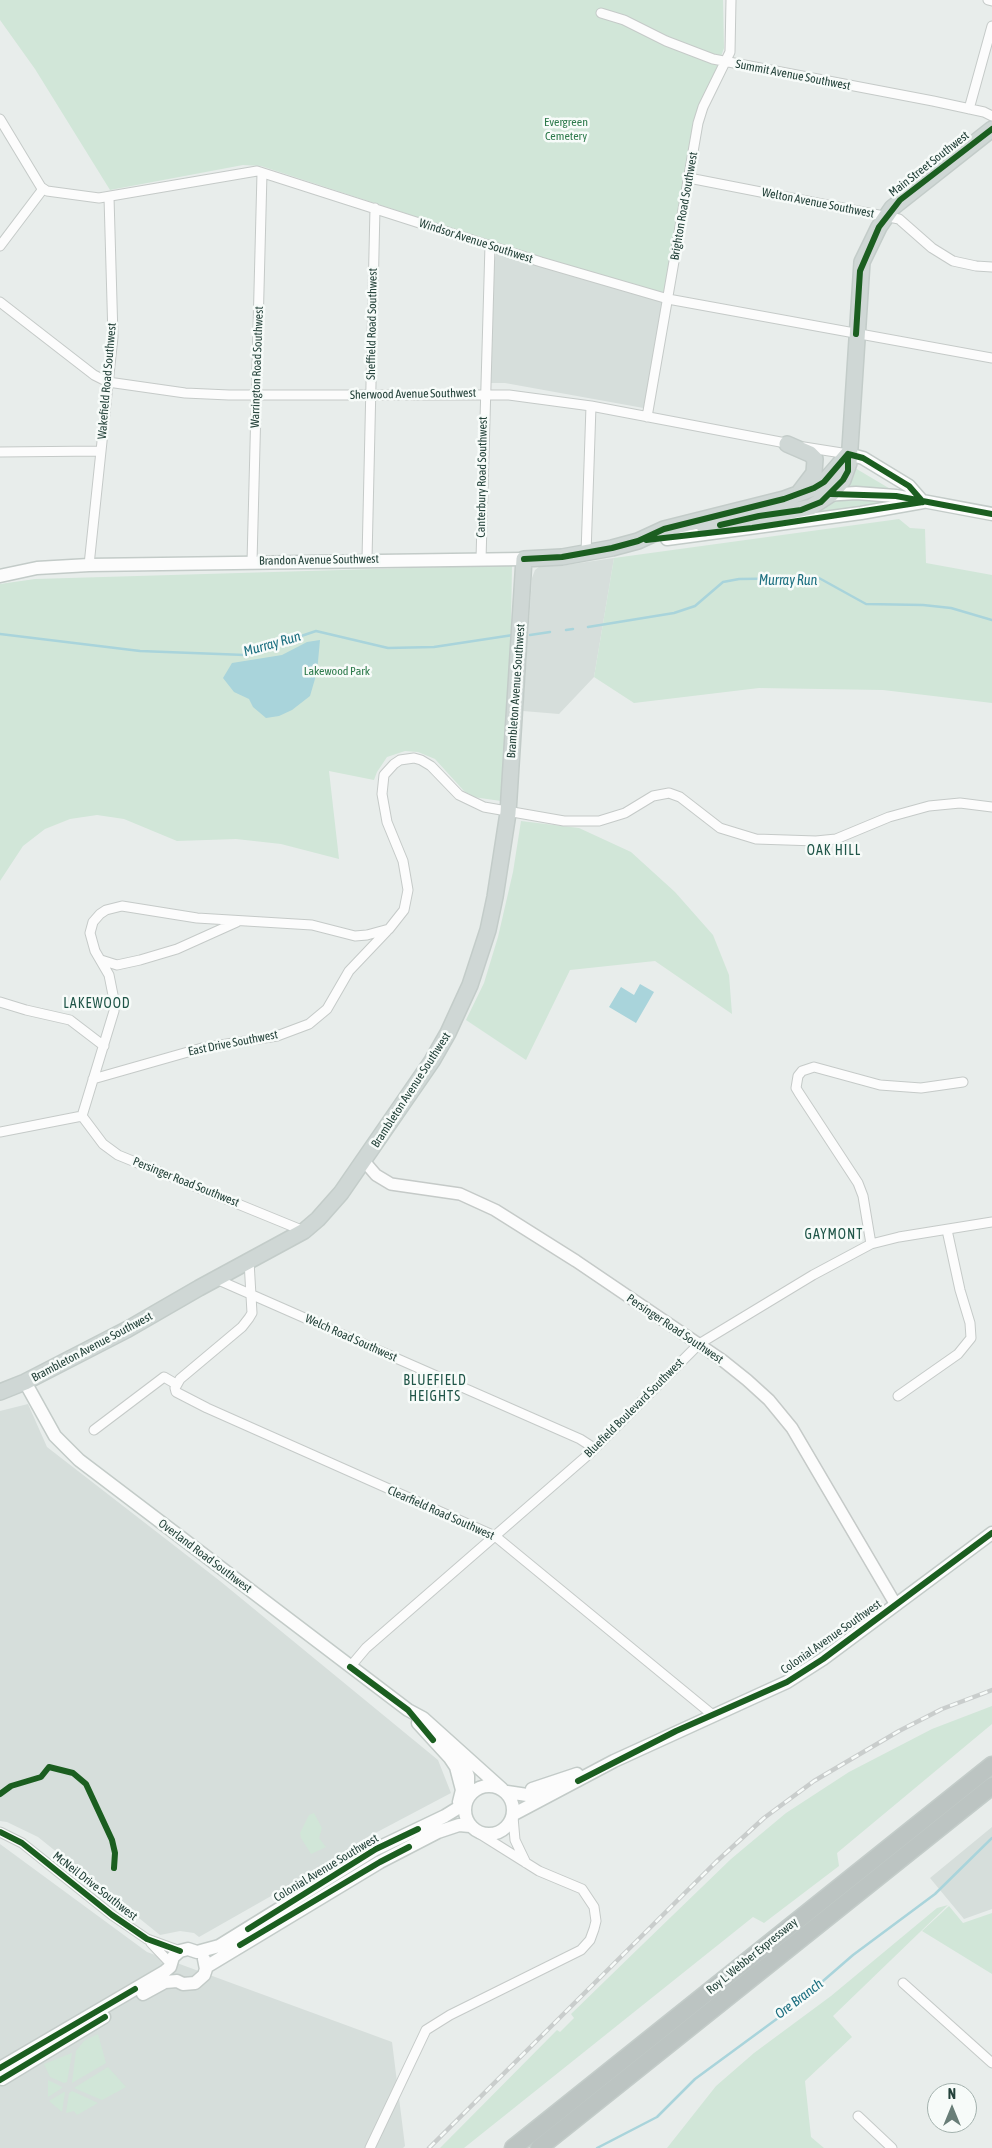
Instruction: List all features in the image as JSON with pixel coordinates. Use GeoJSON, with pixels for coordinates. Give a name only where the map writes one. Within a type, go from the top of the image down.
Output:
{"type":"FeatureCollection","features":[{"type":"Feature","properties":{"kind":"highway","name":"Roy L. Webber Expressway"},"geometry":{"type":"LineString","coordinates":[[513,2148],[992,1765]]}},
{"type":"Feature","properties":{"kind":"highway","name":"Roy L. Webber Expressway"},"geometry":{"type":"LineString","coordinates":[[539,2148],[992,1786]]}},
{"type":"Feature","properties":{"kind":"main road","name":"Main Street Southwest"},"geometry":{"type":"LineString","coordinates":[[848,454],[862,262],[886,216],[900,200],[992,129]]}},
{"type":"Feature","properties":{"kind":"main road"},"geometry":{"type":"LineString","coordinates":[[787,444],[810,454],[815,459],[814,473],[791,497]]}},
{"type":"Feature","properties":{"kind":"main road","name":"Brandon Avenue Southwest"},"geometry":{"type":"LineString","coordinates":[[667,539],[759,516],[801,510],[822,502],[831,494],[848,471],[848,454]]}},
{"type":"Feature","properties":{"kind":"main road"},"geometry":{"type":"LineString","coordinates":[[791,497],[824,482],[848,454],[860,466],[923,502]]}},
{"type":"Feature","properties":{"kind":"main road","name":"Brandon Avenue Southwest"},"geometry":{"type":"LineString","coordinates":[[638,541],[664,529],[791,497],[831,494],[879,494],[992,514]]}},
{"type":"Feature","properties":{"kind":"main road","name":"Brandon Avenue Southwest"},"geometry":{"type":"LineString","coordinates":[[0,576],[38,568],[89,565],[367,559],[524,559],[586,554],[638,541],[667,539],[861,513],[923,502]]}},
{"type":"Feature","properties":{"kind":"main road","name":"Brambleton Avenue Southwest"},"geometry":{"type":"LineString","coordinates":[[0,1392],[25,1382],[128,1329],[304,1231],[332,1205],[432,1061],[448,1033],[470,985],[488,930],[501,865],[508,813],[524,559]]}},
{"type":"Feature","properties":{"kind":"main road","name":"Overland Road Southwest"},"geometry":{"type":"LineString","coordinates":[[25,1382],[55,1436],[79,1460],[408,1710],[423,1718],[501,1788]]}},
{"type":"Feature","properties":{"kind":"main road","name":"Colonial Avenue Southwest"},"geometry":{"type":"LineString","coordinates":[[501,1788],[526,1791],[592,1770],[794,1678],[992,1533]]}},
{"type":"Feature","properties":{"kind":"main road","name":"Overland Road Southwest"},"geometry":{"type":"LineString","coordinates":[[408,1710],[418,1723],[452,1751],[464,1766],[470,1786],[467,1800]]}},
{"type":"Feature","properties":{"kind":"main road"},"geometry":{"type":"LineString","coordinates":[[418,1723],[456,1767],[462,1790],[455,1811]]}},
{"type":"Feature","properties":{"kind":"main road","name":"Colonial Avenue Southwest"},"geometry":{"type":"LineString","coordinates":[[513,1816],[614,1761]]}},
{"type":"Feature","properties":{"kind":"main road"},"geometry":{"type":"LineString","coordinates":[[425,1840],[458,1833],[480,1834],[493,1834],[503,1830],[513,1816],[513,1802],[501,1788],[492,1786],[481,1787],[467,1800],[465,1814],[480,1834]]}},
{"type":"Feature","properties":{"kind":"main road","name":"Colonial Avenue Southwest"},"geometry":{"type":"LineString","coordinates":[[1,2074],[170,1965],[173,1957],[180,1951],[188,1949],[197,1952],[219,1946],[376,1849],[455,1811],[467,1800]]}},
{"type":"Feature","properties":{"kind":"main road","name":"Colonial Avenue Southwest"},"geometry":{"type":"LineString","coordinates":[[1,2074],[154,1987],[177,1980],[183,1984],[195,1983],[204,1975],[206,1966],[380,1862],[450,1827],[480,1834]]}},
{"type":"Feature","properties":{"kind":"main road"},"geometry":{"type":"LineString","coordinates":[[197,1952],[203,1957],[206,1966]]}},
{"type":"Feature","properties":{"kind":"main road"},"geometry":{"type":"LineString","coordinates":[[170,1965],[177,1980]]}},
{"type":"Feature","properties":{"kind":"street","name":"Brighton Road Southwest"},"geometry":{"type":"LineString","coordinates":[[647,417],[703,107],[726,62],[731,43],[731,0]]}},
{"type":"Feature","properties":{"kind":"street"},"geometry":{"type":"LineString","coordinates":[[988,0],[992,1]]}},
{"type":"Feature","properties":{"kind":"street","name":"Summit Avenue Southwest"},"geometry":{"type":"LineString","coordinates":[[601,13],[624,20],[690,51],[726,62],[969,109],[992,116]]}},
{"type":"Feature","properties":{"kind":"street"},"geometry":{"type":"LineString","coordinates":[[969,109],[992,26]]}},
{"type":"Feature","properties":{"kind":"street"},"geometry":{"type":"LineString","coordinates":[[0,119],[43,189],[0,246]]}},
{"type":"Feature","properties":{"kind":"street","name":"Windsor Avenue Southwest"},"geometry":{"type":"LineString","coordinates":[[43,189],[86,197],[109,197],[252,171],[262,172],[612,284],[668,299],[992,358]]}},
{"type":"Feature","properties":{"kind":"street","name":"Warrington Road Southwest"},"geometry":{"type":"LineString","coordinates":[[252,562],[262,172]]}},
{"type":"Feature","properties":{"kind":"street","name":"Welton Avenue Southwest"},"geometry":{"type":"LineString","coordinates":[[689,178],[904,221],[932,248],[953,261],[992,267]]}},
{"type":"Feature","properties":{"kind":"street","name":"Wakefield Road Southwest"},"geometry":{"type":"LineString","coordinates":[[89,565],[113,336],[109,197]]}},
{"type":"Feature","properties":{"kind":"street","name":"Sheffield Road Southwest"},"geometry":{"type":"LineString","coordinates":[[367,559],[375,208]]}},
{"type":"Feature","properties":{"kind":"street","name":"Canterbury Road Southwest"},"geometry":{"type":"LineString","coordinates":[[480,559],[490,245]]}},
{"type":"Feature","properties":{"kind":"street","name":"Sherwood Avenue Southwest"},"geometry":{"type":"LineString","coordinates":[[0,302],[94,375],[108,382],[185,393],[257,396],[484,393],[539,398],[848,454]]}},
{"type":"Feature","properties":{"kind":"street"},"geometry":{"type":"LineString","coordinates":[[586,554],[591,406]]}},
{"type":"Feature","properties":{"kind":"street"},"geometry":{"type":"LineString","coordinates":[[0,452],[101,451]]}},
{"type":"Feature","properties":{"kind":"street","name":"East Drive Southwest"},"geometry":{"type":"LineString","coordinates":[[93,1079],[202,1048],[277,1036],[309,1024],[327,1009],[357,961],[389,929],[404,910],[408,890],[403,861],[383,808],[383,781],[388,769],[406,758],[421,760],[431,766],[467,801],[508,813],[564,821],[599,821],[625,813],[653,796],[669,793],[680,797],[708,820],[728,832],[756,839],[816,841],[836,839],[889,817],[929,806],[960,803],[992,807]]}},
{"type":"Feature","properties":{"kind":"street"},"geometry":{"type":"LineString","coordinates":[[0,1132],[82,1116],[112,1020],[114,1000],[109,975],[91,942],[91,928],[100,914],[114,907],[131,907],[197,918],[312,925],[355,936],[389,929]]}},
{"type":"Feature","properties":{"kind":"street"},"geometry":{"type":"LineString","coordinates":[[101,960],[117,965],[140,960],[177,949],[240,921]]}},
{"type":"Feature","properties":{"kind":"street"},"geometry":{"type":"LineString","coordinates":[[0,1002],[70,1020],[104,1046]]}},
{"type":"Feature","properties":{"kind":"street"},"geometry":{"type":"LineString","coordinates":[[871,1244],[863,1196],[858,1183],[799,1093],[796,1081],[802,1071],[814,1067],[859,1080],[902,1087],[940,1086],[963,1082]]}},
{"type":"Feature","properties":{"kind":"street","name":"Persinger Road Southwest"},"geometry":{"type":"LineString","coordinates":[[82,1116],[103,1144],[118,1155],[304,1231]]}},
{"type":"Feature","properties":{"kind":"street","name":"Persinger Road Southwest"},"geometry":{"type":"LineString","coordinates":[[364,1161],[376,1175],[391,1184],[460,1194],[495,1210],[576,1261],[699,1344],[747,1380],[780,1412],[821,1476],[896,1605]]}},
{"type":"Feature","properties":{"kind":"street","name":"Bluefield Boulevard Southwest"},"geometry":{"type":"LineString","coordinates":[[350,1666],[366,1648],[594,1448],[699,1344],[813,1275],[871,1244],[900,1237],[992,1222]]}},
{"type":"Feature","properties":{"kind":"street"},"geometry":{"type":"LineString","coordinates":[[898,1396],[958,1354],[971,1338],[970,1323],[960,1290],[947,1230]]}},
{"type":"Feature","properties":{"kind":"street"},"geometry":{"type":"LineString","coordinates":[[94,1430],[164,1377],[176,1384],[242,1327],[252,1313],[249,1261]]}},
{"type":"Feature","properties":{"kind":"street","name":"Welch Road Southwest"},"geometry":{"type":"LineString","coordinates":[[216,1279],[580,1439],[594,1448]]}},
{"type":"Feature","properties":{"kind":"street","name":"Clearfield Road Southwest"},"geometry":{"type":"LineString","coordinates":[[176,1384],[176,1392],[495,1536],[714,1716]]}},
{"type":"Feature","properties":{"kind":"street"},"geometry":{"type":"LineString","coordinates":[[513,1816],[515,1840],[526,1863]]}},
{"type":"Feature","properties":{"kind":"street","name":"McNeil Drive Southwest"},"geometry":{"type":"LineString","coordinates":[[0,1832],[22,1843],[112,1916],[147,1939],[180,1951]]}},
{"type":"Feature","properties":{"kind":"street"},"geometry":{"type":"LineString","coordinates":[[370,2148],[426,2030],[450,2015],[569,1957],[581,1950],[590,1940],[596,1921],[596,1914],[589,1898],[582,1889],[539,1871],[480,1834]]}},
{"type":"Feature","properties":{"kind":"street","name":"McNeil Drive Southwest"},"geometry":{"type":"LineString","coordinates":[[147,1939],[170,1965]]}},
{"type":"Feature","properties":{"kind":"street"},"geometry":{"type":"LineString","coordinates":[[903,1983],[992,2064]]}},
{"type":"Feature","properties":{"kind":"street"},"geometry":{"type":"LineString","coordinates":[[858,2116],[892,2148]]}},
{"type":"Feature","properties":{"kind":"shaded area"},"geometry":{"type":"Polygon","coordinates":[[[499,243],[668,299],[649,409],[505,383],[491,383],[494,261],[499,243]]]}},
{"type":"Feature","properties":{"kind":"shaded area"},"geometry":{"type":"Polygon","coordinates":[[[614,558],[594,677],[559,714],[523,711],[532,578],[535,570],[540,566],[559,566],[614,558]]]}},
{"type":"Feature","properties":{"kind":"shaded area"},"geometry":{"type":"Polygon","coordinates":[[[28,1404],[47,1447],[220,1581],[438,1760],[451,1793],[364,1839],[338,1858],[199,1937],[194,1933],[180,1931],[160,1935],[38,1837],[7,1822],[0,1821],[0,1411],[28,1404]]]}},
{"type":"Feature","properties":{"kind":"shaded area"},"geometry":{"type":"Polygon","coordinates":[[[992,1827],[992,1909],[964,1919],[930,1878],[992,1827]]]}},
{"type":"Feature","properties":{"kind":"shaded area"},"geometry":{"type":"Polygon","coordinates":[[[0,1844],[147,1952],[392,2042],[405,2146],[403,2148],[0,2148],[0,1844]]]}},
{"type":"Feature","properties":{"kind":"green space","name":"Evergreen Cemetery"},"geometry":{"type":"Polygon","coordinates":[[[0,0],[723,0],[724,48],[698,123],[668,299],[261,166],[243,165],[110,190],[35,69],[0,20],[0,0]]]}},
{"type":"Feature","properties":{"kind":"green space"},"geometry":{"type":"Polygon","coordinates":[[[855,468],[892,490],[844,490],[855,468]]]}},
{"type":"Feature","properties":{"kind":"green space"},"geometry":{"type":"Polygon","coordinates":[[[872,499],[901,501],[803,517],[834,500],[872,499]]]}},
{"type":"Feature","properties":{"kind":"green space"},"geometry":{"type":"Polygon","coordinates":[[[899,519],[910,528],[925,529],[926,563],[992,575],[992,703],[883,690],[759,688],[634,703],[594,677],[614,558],[899,519]]]}},
{"type":"Feature","properties":{"kind":"green space","name":"Lakewood Park"},"geometry":{"type":"Polygon","coordinates":[[[512,565],[510,692],[501,801],[473,797],[464,791],[435,759],[418,752],[405,751],[387,757],[374,780],[329,771],[339,859],[281,844],[236,839],[177,841],[124,819],[97,815],[70,819],[45,829],[23,846],[0,881],[0,584],[35,579],[512,565]]]}},
{"type":"Feature","properties":{"kind":"green space"},"geometry":{"type":"Polygon","coordinates":[[[521,821],[579,828],[631,852],[675,892],[713,935],[729,975],[732,1014],[655,961],[570,970],[526,1060],[466,1020],[484,983],[498,937],[513,872],[521,821]]]}},
{"type":"Feature","properties":{"kind":"green space"},"geometry":{"type":"Polygon","coordinates":[[[992,1706],[992,1724],[837,1853],[839,1866],[764,1923],[753,1917],[464,2148],[440,2148],[557,2030],[560,2032],[574,2018],[571,2014],[643,1944],[731,1859],[786,1813],[849,1772],[932,1729],[992,1706]]]}},
{"type":"Feature","properties":{"kind":"green space"},"geometry":{"type":"Polygon","coordinates":[[[314,1813],[322,1828],[319,1838],[326,1847],[311,1854],[300,1833],[309,1815],[314,1813]]]}},
{"type":"Feature","properties":{"kind":"green space"},"geometry":{"type":"Polygon","coordinates":[[[948,1905],[833,2016],[852,2037],[805,2081],[811,2137],[824,2148],[667,2148],[716,2086],[754,2053],[831,1996],[937,1908],[948,1905]]]}},
{"type":"Feature","properties":{"kind":"green space"},"geometry":{"type":"Polygon","coordinates":[[[949,1906],[963,1923],[992,1913],[992,1974],[922,1931],[949,1906]]]}},
{"type":"Feature","properties":{"kind":"green space"},"geometry":{"type":"Polygon","coordinates":[[[98,2034],[106,2063],[72,2083],[76,2051],[84,2041],[98,2034]]]}},
{"type":"Feature","properties":{"kind":"green space"},"geometry":{"type":"Polygon","coordinates":[[[72,2053],[67,2082],[64,2083],[50,2077],[44,2064],[72,2053]]]}},
{"type":"Feature","properties":{"kind":"green space"},"geometry":{"type":"Polygon","coordinates":[[[108,2067],[126,2087],[102,2100],[74,2088],[108,2067]]]}},
{"type":"Feature","properties":{"kind":"green space"},"geometry":{"type":"Polygon","coordinates":[[[48,2080],[62,2088],[48,2097],[48,2080]]]}},
{"type":"Feature","properties":{"kind":"green space"},"geometry":{"type":"Polygon","coordinates":[[[72,2091],[98,2103],[77,2115],[74,2111],[66,2113],[69,2093],[72,2091]]]}},
{"type":"Feature","properties":{"kind":"green space"},"geometry":{"type":"Polygon","coordinates":[[[65,2092],[62,2112],[49,2101],[65,2092]]]}},
{"type":"Feature","properties":{"kind":"water"},"geometry":{"type":"Polygon","coordinates":[[[320,640],[317,672],[310,696],[292,710],[279,716],[266,718],[253,707],[249,699],[234,692],[223,678],[232,663],[282,655],[307,642],[320,640]]]}},
{"type":"Feature","properties":{"kind":"water"},"geometry":{"type":"Polygon","coordinates":[[[640,984],[654,992],[636,1023],[609,1007],[621,987],[634,995],[640,984]]]}},
{"type":"Feature","properties":{"kind":"waterway","name":"Murray Run"},"geometry":{"type":"LineString","coordinates":[[588,627],[674,613],[695,606],[723,582],[739,579],[819,578],[866,604],[923,605],[951,608],[992,620]]}},
{"type":"Feature","properties":{"kind":"waterway","name":"Murray Run"},"geometry":{"type":"LineString","coordinates":[[566,630],[573,629]]}},
{"type":"Feature","properties":{"kind":"waterway","name":"Murray Run"},"geometry":{"type":"LineString","coordinates":[[0,634],[140,651],[245,655],[316,631],[388,648],[434,647],[513,635]]}},
{"type":"Feature","properties":{"kind":"waterway","name":"Murray Run"},"geometry":{"type":"LineString","coordinates":[[530,635],[550,632]]}},
{"type":"Feature","properties":{"kind":"waterway","name":"Ore Branch"},"geometry":{"type":"LineString","coordinates":[[597,2148],[657,2117],[695,2079],[793,2007],[853,1955],[935,1894],[992,1838]]}},
{"type":"Feature","properties":{"kind":"railway"},"geometry":{"type":"LineString","coordinates":[[429,2148],[716,1862],[764,1818],[814,1781],[899,1731],[942,1709],[992,1690]]}},
{"type":"Feature","properties":{"kind":"cycle path"},"geometry":{"type":"LineString","coordinates":[[856,334],[860,271],[879,227],[900,200],[992,129]]}},
{"type":"Feature","properties":{"kind":"cycle path"},"geometry":{"type":"LineString","coordinates":[[848,454],[863,458],[909,486],[923,502]]}},
{"type":"Feature","properties":{"kind":"cycle path"},"geometry":{"type":"LineString","coordinates":[[720,525],[759,516],[801,510],[821,502],[843,480],[848,471],[848,454]]}},
{"type":"Feature","properties":{"kind":"cycle path"},"geometry":{"type":"LineString","coordinates":[[524,559],[562,557],[612,548],[638,541],[664,529],[784,499],[814,488],[824,482],[848,454]]}},
{"type":"Feature","properties":{"kind":"cycle path"},"geometry":{"type":"LineString","coordinates":[[831,494],[896,496],[992,514]]}},
{"type":"Feature","properties":{"kind":"cycle path"},"geometry":{"type":"LineString","coordinates":[[646,540],[752,528],[923,502]]}},
{"type":"Feature","properties":{"kind":"cycle path"},"geometry":{"type":"LineString","coordinates":[[578,1781],[676,1731],[787,1682],[823,1659],[992,1533]]}},
{"type":"Feature","properties":{"kind":"cycle path"},"geometry":{"type":"LineString","coordinates":[[350,1667],[408,1710],[433,1740]]}},
{"type":"Feature","properties":{"kind":"cycle path"},"geometry":{"type":"LineString","coordinates":[[0,1794],[11,1786],[41,1777],[49,1767],[73,1773],[86,1784],[112,1840],[115,1853],[114,1868]]}},
{"type":"Feature","properties":{"kind":"cycle path"},"geometry":{"type":"LineString","coordinates":[[248,1929],[376,1849],[418,1829]]}},
{"type":"Feature","properties":{"kind":"cycle path"},"geometry":{"type":"LineString","coordinates":[[0,1832],[22,1843],[112,1915],[147,1939],[180,1951]]}},
{"type":"Feature","properties":{"kind":"cycle path"},"geometry":{"type":"LineString","coordinates":[[240,1945],[380,1862],[409,1847]]}},
{"type":"Feature","properties":{"kind":"cycle path"},"geometry":{"type":"LineString","coordinates":[[0,2068],[135,1989]]}},
{"type":"Feature","properties":{"kind":"cycle path"},"geometry":{"type":"LineString","coordinates":[[0,2080],[105,2017]]}},
{"type":"Feature","properties":{"kind":"district","name":"OAK HILL"},"geometry":{"type":"Point","coordinates":[834,851]}},
{"type":"Feature","properties":{"kind":"district","name":"LAKEWOOD"},"geometry":{"type":"Point","coordinates":[97,1004]}},
{"type":"Feature","properties":{"kind":"district","name":"GAYMONT"},"geometry":{"type":"Point","coordinates":[834,1235]}},
{"type":"Feature","properties":{"kind":"district","name":"BLUEFIELD HEIGHTS"},"geometry":{"type":"Point","coordinates":[435,1389]}}]}
